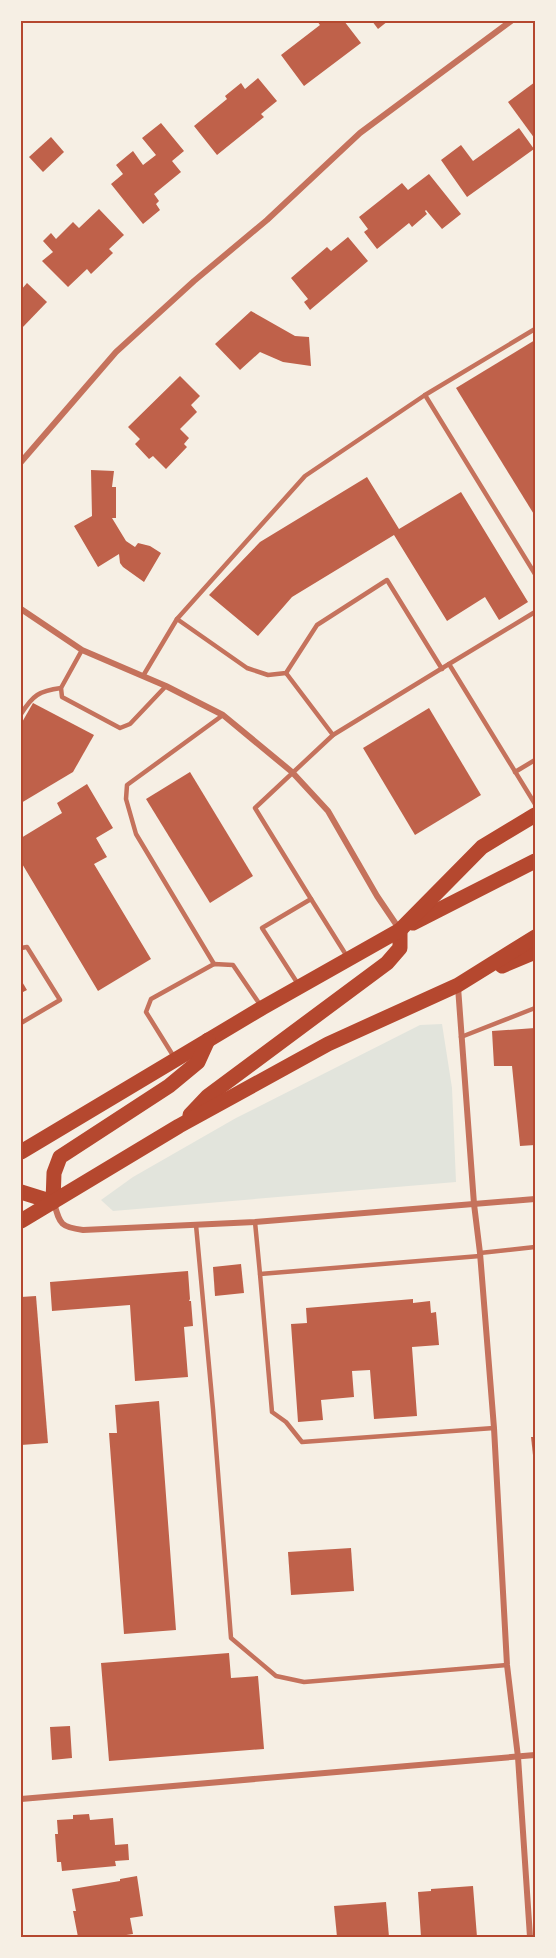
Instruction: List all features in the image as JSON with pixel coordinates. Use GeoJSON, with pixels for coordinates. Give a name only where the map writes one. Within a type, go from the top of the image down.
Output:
{"type":"FeatureCollection","features":[{"type":"Feature","properties":{"kind":"main road"},"geometry":{"type":"LineString","coordinates":[[179,1126],[208,1096],[387,963],[400,948],[400,930],[482,847],[535,815]]}},
{"type":"Feature","properties":{"kind":"main road"},"geometry":{"type":"LineString","coordinates":[[21,1152],[300,986],[400,930],[535,861]]}},
{"type":"Feature","properties":{"kind":"main road"},"geometry":{"type":"LineString","coordinates":[[458,985],[535,937]]}},
{"type":"Feature","properties":{"kind":"main road"},"geometry":{"type":"LineString","coordinates":[[21,1221],[179,1126],[328,1044],[535,952]]}},
{"type":"Feature","properties":{"kind":"main road"},"geometry":{"type":"LineString","coordinates":[[53,1202],[54,1173],[60,1157],[170,1086],[198,1062],[208,1040]]}},
{"type":"Feature","properties":{"kind":"main road"},"geometry":{"type":"LineString","coordinates":[[21,1192],[53,1202]]}},
{"type":"Feature","properties":{"kind":"street"},"geometry":{"type":"LineString","coordinates":[[21,462],[116,352],[194,280],[267,220],[360,133],[511,21]]}},
{"type":"Feature","properties":{"kind":"street"},"geometry":{"type":"LineString","coordinates":[[21,609],[82,650],[166,686],[223,715],[292,772],[328,811],[377,896],[400,930]]}},
{"type":"Feature","properties":{"kind":"street"},"geometry":{"type":"LineString","coordinates":[[458,985],[494,1428],[507,1665],[518,1757],[530,1937]]}},
{"type":"Feature","properties":{"kind":"street"},"geometry":{"type":"LineString","coordinates":[[53,1202],[59,1222],[68,1228],[83,1230],[255,1222],[535,1199]]}},
{"type":"Feature","properties":{"kind":"street"},"geometry":{"type":"LineString","coordinates":[[21,1798],[535,1755]]}},
{"type":"Feature","properties":{"kind":"lane"},"geometry":{"type":"LineString","coordinates":[[143,676],[177,619],[305,476],[425,395],[535,329]]}},
{"type":"Feature","properties":{"kind":"lane"},"geometry":{"type":"LineString","coordinates":[[425,395],[535,574]]}},
{"type":"Feature","properties":{"kind":"lane"},"geometry":{"type":"LineString","coordinates":[[286,673],[317,625],[387,580],[442,669]]}},
{"type":"Feature","properties":{"kind":"lane"},"geometry":{"type":"LineString","coordinates":[[348,959],[255,808],[333,735],[535,612]]}},
{"type":"Feature","properties":{"kind":"lane"},"geometry":{"type":"LineString","coordinates":[[177,619],[247,668],[268,675],[286,673]]}},
{"type":"Feature","properties":{"kind":"lane"},"geometry":{"type":"LineString","coordinates":[[82,650],[61,688],[62,697],[120,728],[130,723],[166,686]]}},
{"type":"Feature","properties":{"kind":"lane"},"geometry":{"type":"LineString","coordinates":[[449,664],[535,804]]}},
{"type":"Feature","properties":{"kind":"lane"},"geometry":{"type":"LineString","coordinates":[[286,673],[333,735]]}},
{"type":"Feature","properties":{"kind":"lane"},"geometry":{"type":"LineString","coordinates":[[21,714],[30,699],[44,691],[61,688]]}},
{"type":"Feature","properties":{"kind":"lane"},"geometry":{"type":"LineString","coordinates":[[214,964],[136,834],[126,799],[128,785],[223,715]]}},
{"type":"Feature","properties":{"kind":"lane"},"geometry":{"type":"LineString","coordinates":[[515,772],[535,760]]}},
{"type":"Feature","properties":{"kind":"lane"},"geometry":{"type":"LineString","coordinates":[[300,986],[262,928],[311,899]]}},
{"type":"Feature","properties":{"kind":"lane"},"geometry":{"type":"LineString","coordinates":[[21,948],[27,947],[60,1000],[21,1023]]}},
{"type":"Feature","properties":{"kind":"lane"},"geometry":{"type":"LineString","coordinates":[[176,1060],[146,1012],[151,999],[214,964],[233,965],[262,1008]]}},
{"type":"Feature","properties":{"kind":"lane"},"geometry":{"type":"LineString","coordinates":[[462,1037],[535,1008]]}},
{"type":"Feature","properties":{"kind":"lane"},"geometry":{"type":"LineString","coordinates":[[255,1222],[272,1412],[285,1422],[302,1443],[494,1428]]}},
{"type":"Feature","properties":{"kind":"lane"},"geometry":{"type":"LineString","coordinates":[[196,1225],[231,1638],[276,1676],[304,1682],[507,1665]]}},
{"type":"Feature","properties":{"kind":"lane"},"geometry":{"type":"LineString","coordinates":[[260,1274],[480,1255],[535,1247]]}},
{"type":"Feature","properties":{"kind":"shaded area"},"geometry":{"type":"Polygon","coordinates":[[[442,1024],[452,1088],[456,1182],[113,1211],[101,1200],[133,1177],[236,1118],[420,1025],[442,1024]]]}},
{"type":"Feature","properties":{"kind":"building"},"geometry":{"type":"Polygon","coordinates":[[[317,21],[344,21],[361,43],[304,86],[281,55],[320,25],[317,21]]]}},
{"type":"Feature","properties":{"kind":"building"},"geometry":{"type":"Polygon","coordinates":[[[372,21],[388,21],[378,29],[372,21]]]}},
{"type":"Feature","properties":{"kind":"building"},"geometry":{"type":"Polygon","coordinates":[[[258,78],[277,101],[261,114],[264,117],[217,155],[194,126],[227,99],[225,96],[241,83],[245,89],[258,78]]]}},
{"type":"Feature","properties":{"kind":"building"},"geometry":{"type":"Polygon","coordinates":[[[535,82],[535,139],[508,102],[535,82]]]}},
{"type":"Feature","properties":{"kind":"building"},"geometry":{"type":"Polygon","coordinates":[[[161,123],[184,151],[172,161],[181,172],[154,194],[159,201],[156,204],[160,210],[143,224],[111,184],[123,174],[116,165],[133,151],[143,165],[156,155],[142,138],[161,123]]]}},
{"type":"Feature","properties":{"kind":"building"},"geometry":{"type":"Polygon","coordinates":[[[519,128],[534,149],[467,197],[441,160],[461,145],[473,161],[519,128]]]}},
{"type":"Feature","properties":{"kind":"building"},"geometry":{"type":"Polygon","coordinates":[[[51,137],[64,152],[43,172],[29,157],[51,137]]]}},
{"type":"Feature","properties":{"kind":"building"},"geometry":{"type":"Polygon","coordinates":[[[429,174],[461,214],[442,229],[426,210],[427,214],[412,227],[409,223],[377,249],[364,232],[368,229],[359,217],[402,183],[408,190],[429,174]]]}},
{"type":"Feature","properties":{"kind":"building"},"geometry":{"type":"Polygon","coordinates":[[[99,209],[124,235],[109,249],[113,253],[91,274],[87,269],[68,287],[42,261],[53,252],[43,241],[51,233],[56,239],[73,222],[79,228],[99,209]]]}},
{"type":"Feature","properties":{"kind":"building"},"geometry":{"type":"Polygon","coordinates":[[[348,237],[368,261],[310,310],[304,302],[308,299],[291,278],[327,247],[331,251],[348,237]]]}},
{"type":"Feature","properties":{"kind":"building"},"geometry":{"type":"Polygon","coordinates":[[[27,283],[47,302],[21,329],[21,290],[27,283]]]}},
{"type":"Feature","properties":{"kind":"building"},"geometry":{"type":"Polygon","coordinates":[[[251,311],[295,336],[309,337],[311,366],[283,362],[260,352],[240,370],[215,344],[251,311]]]}},
{"type":"Feature","properties":{"kind":"building"},"geometry":{"type":"Polygon","coordinates":[[[535,340],[535,516],[456,388],[535,340]]]}},
{"type":"Feature","properties":{"kind":"building"},"geometry":{"type":"Polygon","coordinates":[[[180,376],[200,396],[191,405],[197,412],[180,429],[189,438],[184,444],[187,447],[166,469],[153,456],[149,459],[135,444],[140,439],[128,427],[180,376]]]}},
{"type":"Feature","properties":{"kind":"building"},"geometry":{"type":"Polygon","coordinates":[[[91,470],[114,471],[112,487],[116,487],[116,518],[112,518],[126,541],[135,547],[138,543],[150,546],[161,553],[144,582],[123,567],[119,554],[98,567],[74,526],[92,516],[91,470]]]}},
{"type":"Feature","properties":{"kind":"building"},"geometry":{"type":"Polygon","coordinates":[[[367,477],[399,529],[461,492],[528,602],[499,620],[485,597],[447,621],[394,535],[292,597],[258,636],[209,595],[260,542],[367,477]]]}},
{"type":"Feature","properties":{"kind":"building"},"geometry":{"type":"Polygon","coordinates":[[[33,703],[94,735],[73,772],[21,803],[21,724],[33,703]]]}},
{"type":"Feature","properties":{"kind":"building"},"geometry":{"type":"Polygon","coordinates":[[[429,708],[481,795],[415,835],[363,748],[429,708]]]}},
{"type":"Feature","properties":{"kind":"building"},"geometry":{"type":"Polygon","coordinates":[[[190,772],[253,876],[210,903],[146,799],[190,772]]]}},
{"type":"Feature","properties":{"kind":"building"},"geometry":{"type":"Polygon","coordinates":[[[87,784],[113,828],[96,838],[107,857],[94,864],[151,959],[98,991],[21,862],[21,838],[62,813],[57,803],[87,784]]]}},
{"type":"Feature","properties":{"kind":"building"},"geometry":{"type":"Polygon","coordinates":[[[21,980],[27,990],[21,993],[21,980]]]}},
{"type":"Feature","properties":{"kind":"building"},"geometry":{"type":"Polygon","coordinates":[[[535,1028],[535,1145],[520,1146],[512,1066],[494,1066],[492,1031],[535,1028]]]}},
{"type":"Feature","properties":{"kind":"building"},"geometry":{"type":"Polygon","coordinates":[[[241,1264],[244,1293],[215,1296],[213,1267],[241,1264]]]}},
{"type":"Feature","properties":{"kind":"building"},"geometry":{"type":"Polygon","coordinates":[[[188,1271],[193,1326],[184,1327],[188,1377],[135,1381],[130,1305],[52,1311],[50,1282],[188,1271]]]}},
{"type":"Feature","properties":{"kind":"building"},"geometry":{"type":"Polygon","coordinates":[[[36,1296],[48,1443],[21,1445],[21,1297],[36,1296]]]}},
{"type":"Feature","properties":{"kind":"building"},"geometry":{"type":"Polygon","coordinates":[[[413,1299],[413,1303],[430,1301],[431,1313],[436,1312],[439,1345],[412,1347],[417,1416],[374,1419],[370,1370],[352,1371],[354,1397],[321,1400],[323,1420],[298,1422],[291,1324],[307,1323],[306,1308],[413,1299]]]}},
{"type":"Feature","properties":{"kind":"building"},"geometry":{"type":"Polygon","coordinates":[[[159,1401],[176,1630],[124,1634],[109,1433],[117,1433],[115,1405],[159,1401]]]}},
{"type":"Feature","properties":{"kind":"building"},"geometry":{"type":"Polygon","coordinates":[[[531,1437],[535,1437],[535,1454],[533,1455],[531,1437]]]}},
{"type":"Feature","properties":{"kind":"building"},"geometry":{"type":"Polygon","coordinates":[[[351,1548],[354,1591],[291,1595],[288,1552],[351,1548]]]}},
{"type":"Feature","properties":{"kind":"building"},"geometry":{"type":"Polygon","coordinates":[[[229,1653],[231,1678],[258,1676],[264,1749],[109,1761],[101,1663],[229,1653]]]}},
{"type":"Feature","properties":{"kind":"building"},"geometry":{"type":"Polygon","coordinates":[[[70,1726],[72,1758],[52,1760],[50,1727],[70,1726]]]}},
{"type":"Feature","properties":{"kind":"building"},"geometry":{"type":"Polygon","coordinates":[[[89,1814],[90,1820],[113,1818],[115,1845],[128,1844],[129,1860],[115,1861],[116,1866],[62,1871],[61,1862],[57,1862],[55,1834],[58,1834],[57,1820],[73,1819],[73,1815],[89,1814]]]}},
{"type":"Feature","properties":{"kind":"building"},"geometry":{"type":"Polygon","coordinates":[[[137,1876],[143,1916],[130,1918],[133,1934],[113,1937],[78,1937],[72,1889],[137,1876]]]}},
{"type":"Feature","properties":{"kind":"building"},"geometry":{"type":"Polygon","coordinates":[[[473,1886],[477,1937],[421,1937],[418,1892],[473,1886]]]}},
{"type":"Feature","properties":{"kind":"building"},"geometry":{"type":"Polygon","coordinates":[[[386,1902],[389,1937],[337,1937],[334,1906],[386,1902]]]}}]}
